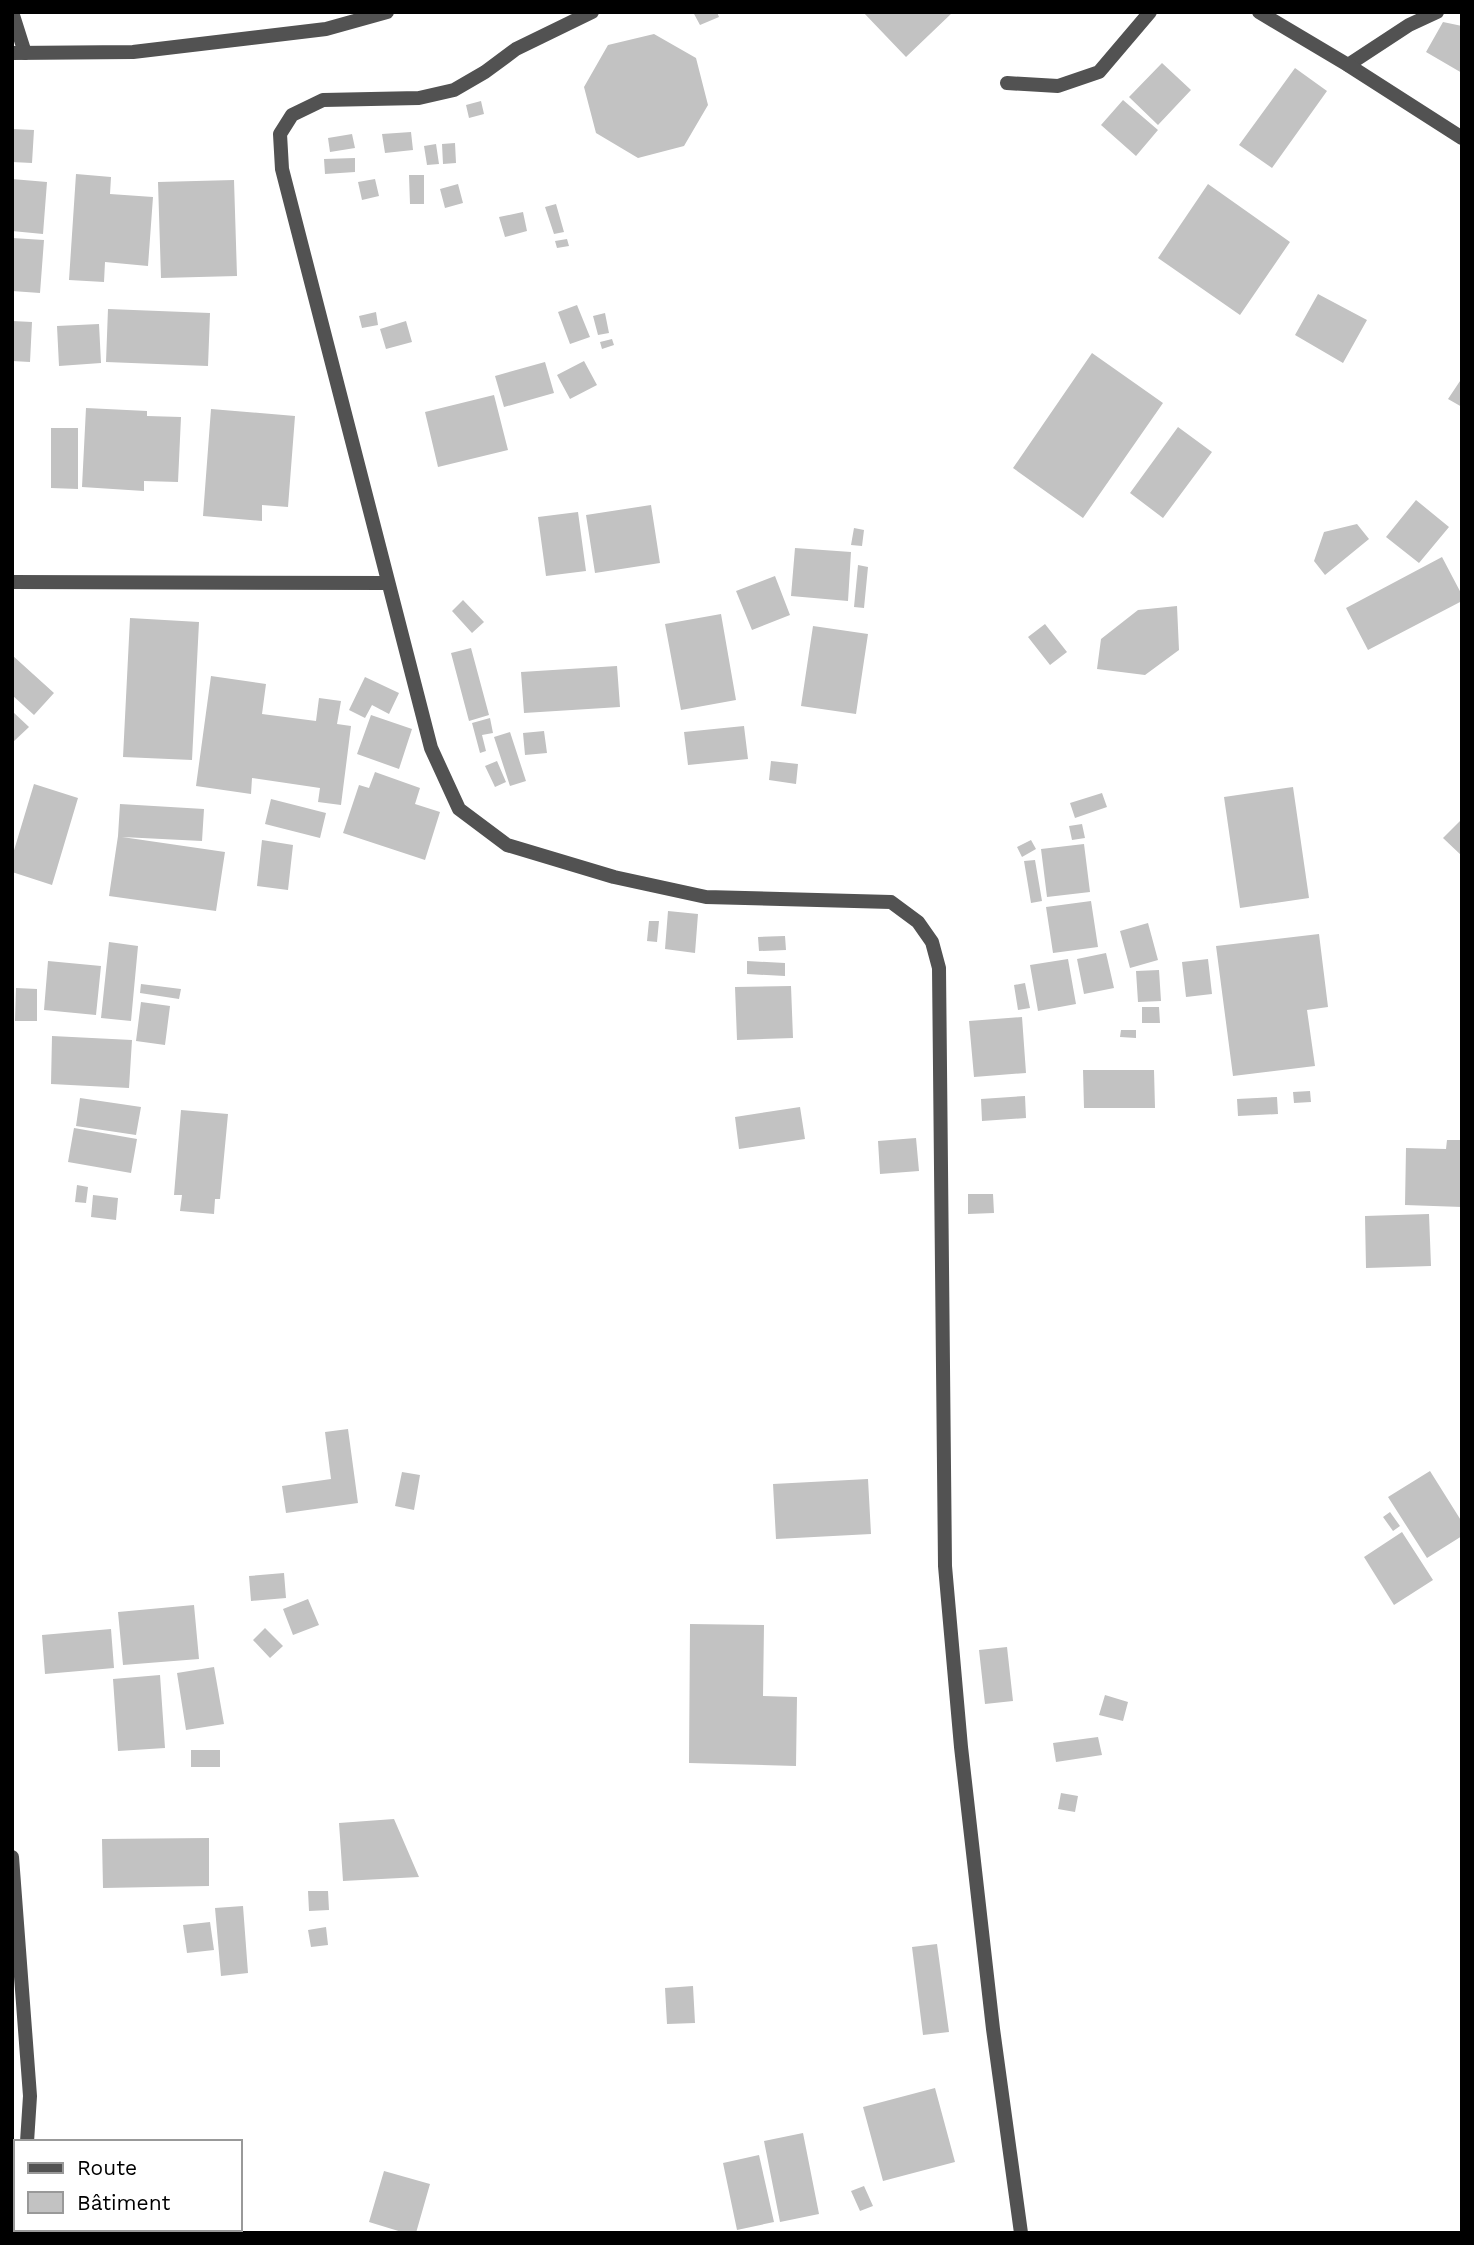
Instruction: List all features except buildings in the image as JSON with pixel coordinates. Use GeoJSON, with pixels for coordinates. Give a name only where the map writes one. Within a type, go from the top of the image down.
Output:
{"type":"FeatureCollection","features":[{"type":"Feature","properties":{"kind":"street"},"geometry":{"type":"LineString","coordinates":[[12,12],[19,53],[133,52],[326,29],[387,12]]}},
{"type":"Feature","properties":{"kind":"street"},"geometry":{"type":"LineString","coordinates":[[592,12],[516,49],[454,90],[419,98],[323,100],[292,115],[280,134],[282,169],[431,748],[459,809],[507,845],[614,877],[706,897],[891,902],[918,922],[932,942],[939,968],[946,1566],[961,1747],[988,1989],[1021,2233]]}},
{"type":"Feature","properties":{"kind":"street"},"geometry":{"type":"LineString","coordinates":[[1007,83],[1058,86],[1099,72],[1150,12]]}},
{"type":"Feature","properties":{"kind":"street"},"geometry":{"type":"LineString","coordinates":[[1259,12],[1462,138]]}},
{"type":"Feature","properties":{"kind":"street"},"geometry":{"type":"LineString","coordinates":[[1348,65],[1409,25],[1437,12]]}},
{"type":"Feature","properties":{"kind":"street"},"geometry":{"type":"LineString","coordinates":[[12,582],[388,583]]}},
{"type":"Feature","properties":{"kind":"street"},"geometry":{"type":"LineString","coordinates":[[12,1857],[30,2096],[27,2140]]}}]}
